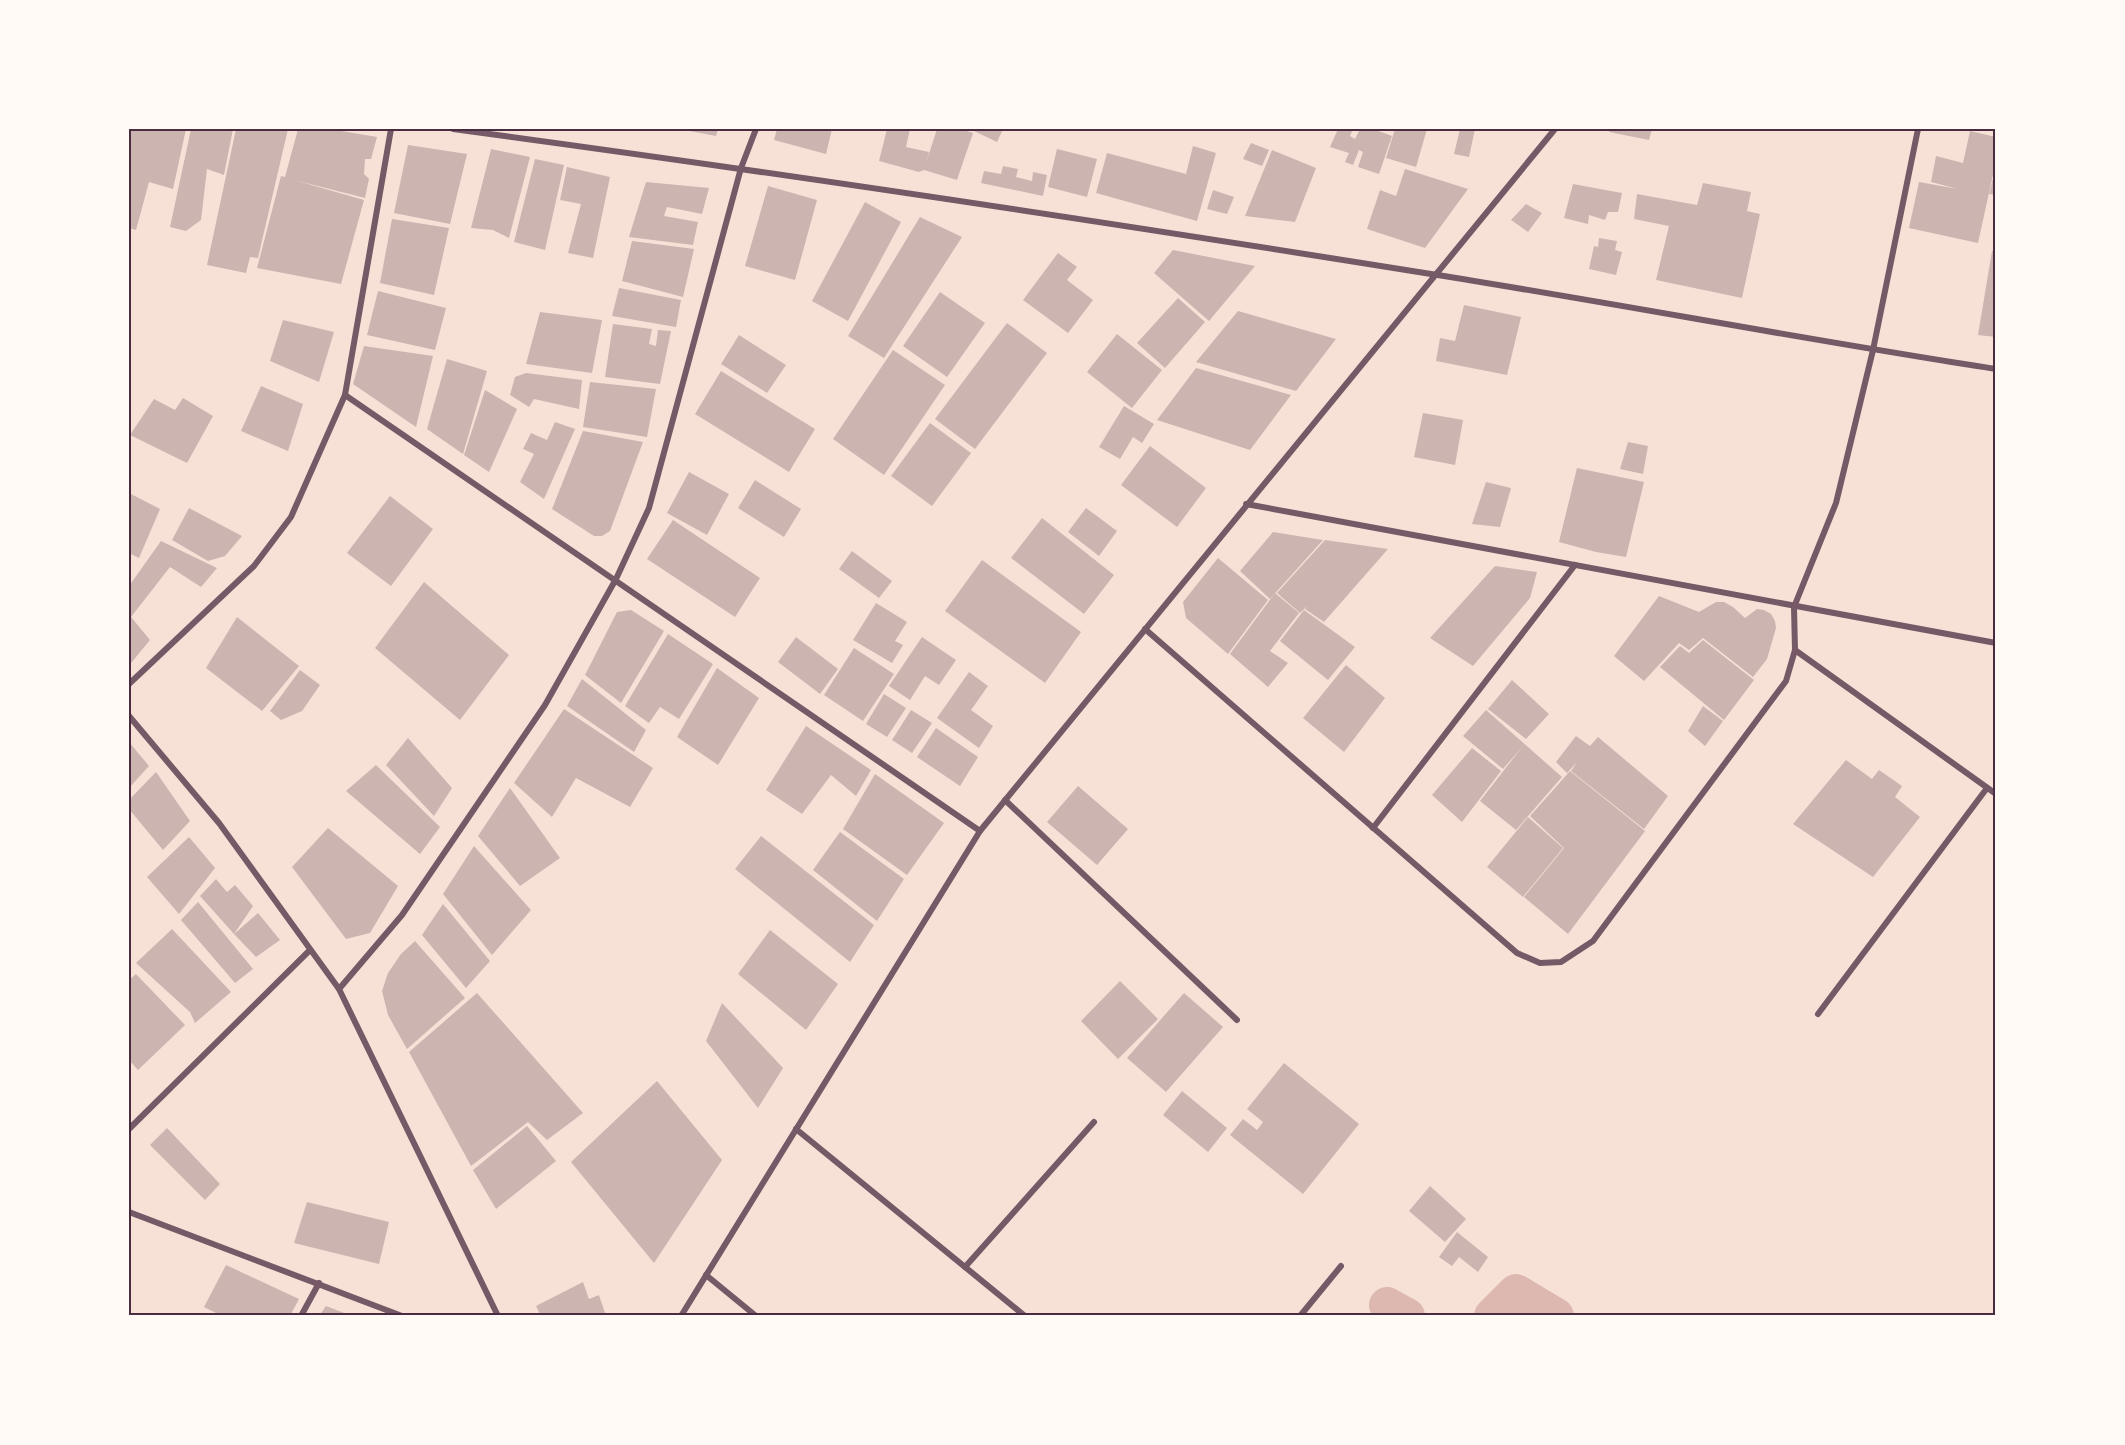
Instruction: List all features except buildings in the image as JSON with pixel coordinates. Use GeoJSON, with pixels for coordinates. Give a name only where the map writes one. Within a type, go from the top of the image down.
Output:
{"type":"FeatureCollection","features":[{"type":"Feature","properties":{"kind":"street"},"geometry":{"type":"LineString","coordinates":[[129,684],[254,566],[291,517],[345,395],[391,129]]}},
{"type":"Feature","properties":{"kind":"street"},"geometry":{"type":"LineString","coordinates":[[453,129],[741,168],[1435,274],[1873,350],[1996,369]]}},
{"type":"Feature","properties":{"kind":"street"},"geometry":{"type":"LineString","coordinates":[[339,989],[402,915],[545,705],[616,579],[649,508],[741,168],[756,129]]}},
{"type":"Feature","properties":{"kind":"street"},"geometry":{"type":"LineString","coordinates":[[681,1316],[980,831],[1555,129]]}},
{"type":"Feature","properties":{"kind":"street"},"geometry":{"type":"LineString","coordinates":[[1145,629],[1517,953],[1540,963],[1561,962],[1593,941],[1786,681],[1795,650],[1794,607],[1836,503],[1873,350],[1918,129]]}},
{"type":"Feature","properties":{"kind":"street"},"geometry":{"type":"LineString","coordinates":[[345,395],[980,831]]}},
{"type":"Feature","properties":{"kind":"street"},"geometry":{"type":"LineString","coordinates":[[1246,504],[1996,643]]}},
{"type":"Feature","properties":{"kind":"street"},"geometry":{"type":"LineString","coordinates":[[1373,828],[1575,566]]}},
{"type":"Feature","properties":{"kind":"street"},"geometry":{"type":"LineString","coordinates":[[1795,650],[1996,795]]}},
{"type":"Feature","properties":{"kind":"street"},"geometry":{"type":"LineString","coordinates":[[129,716],[219,823],[339,989],[498,1316]]}},
{"type":"Feature","properties":{"kind":"street"},"geometry":{"type":"LineString","coordinates":[[1818,1014],[1986,788]]}},
{"type":"Feature","properties":{"kind":"street"},"geometry":{"type":"LineString","coordinates":[[1005,800],[1237,1020]]}},
{"type":"Feature","properties":{"kind":"street"},"geometry":{"type":"LineString","coordinates":[[129,1129],[310,950]]}},
{"type":"Feature","properties":{"kind":"street"},"geometry":{"type":"LineString","coordinates":[[965,1267],[1094,1122]]}},
{"type":"Feature","properties":{"kind":"street"},"geometry":{"type":"LineString","coordinates":[[796,1129],[1025,1316]]}},
{"type":"Feature","properties":{"kind":"street"},"geometry":{"type":"LineString","coordinates":[[129,1212],[402,1316]]}},
{"type":"Feature","properties":{"kind":"street"},"geometry":{"type":"LineString","coordinates":[[1300,1316],[1341,1266]]}},
{"type":"Feature","properties":{"kind":"street"},"geometry":{"type":"LineString","coordinates":[[706,1275],[756,1316]]}},
{"type":"Feature","properties":{"kind":"street"},"geometry":{"type":"LineString","coordinates":[[301,1316],[319,1283]]}},
{"type":"Feature","properties":{"kind":"waterway"},"geometry":{"type":"LineString","coordinates":[[1492,1316],[1516,1292],[1556,1316]]}},
{"type":"Feature","properties":{"kind":"waterway"},"geometry":{"type":"LineString","coordinates":[[1387,1305],[1407,1316]]}}]}
